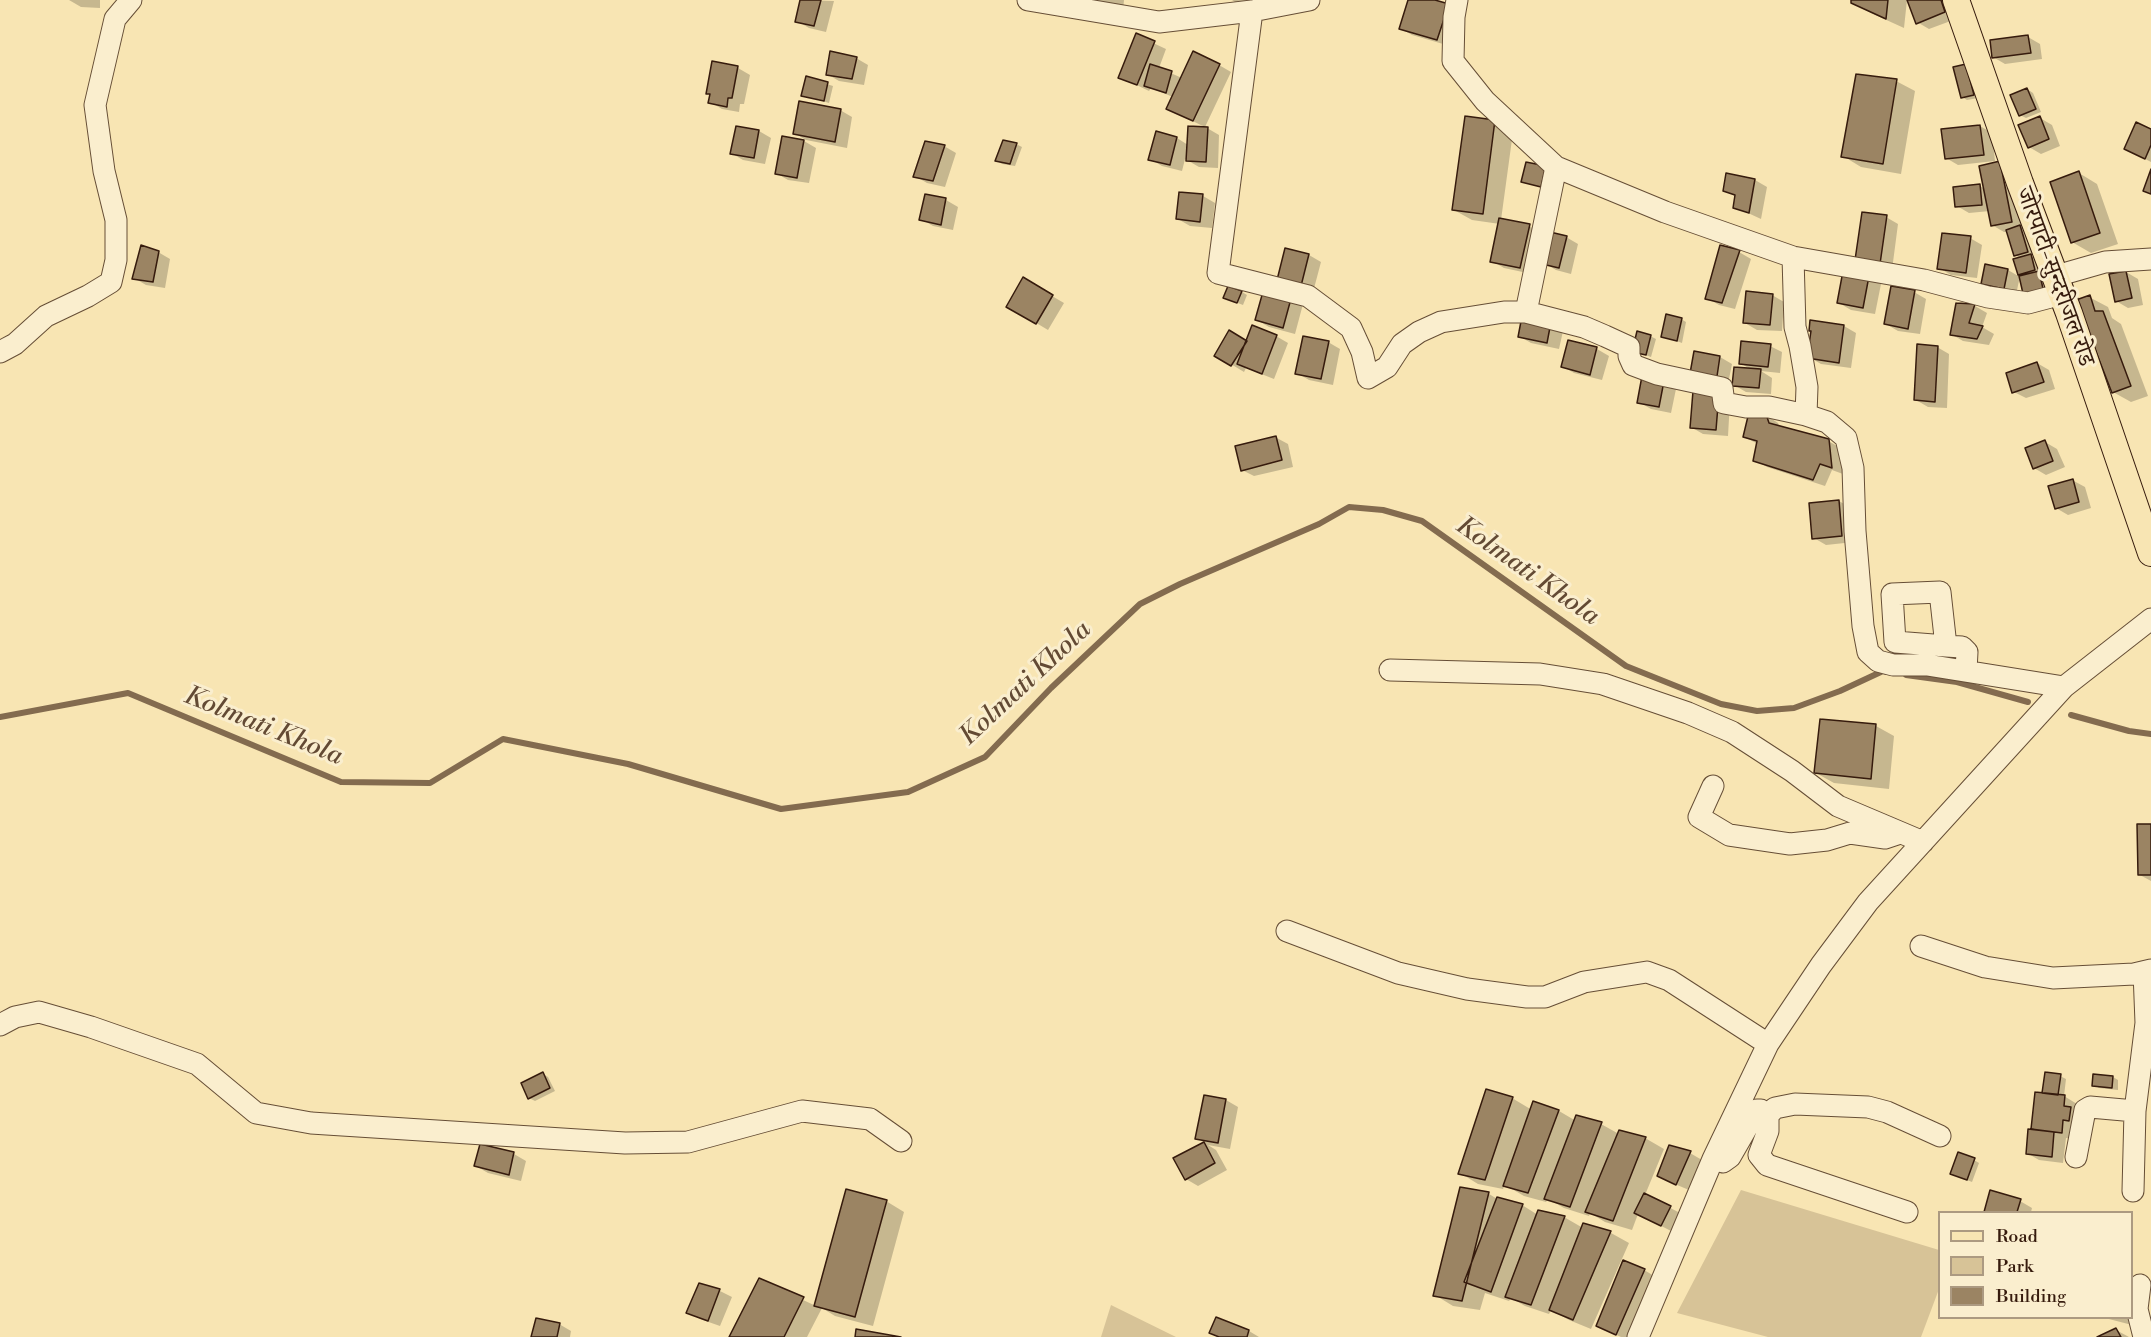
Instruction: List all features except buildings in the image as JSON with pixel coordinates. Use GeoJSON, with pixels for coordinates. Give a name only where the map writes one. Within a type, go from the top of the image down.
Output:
{"type":"FeatureCollection","features":[{"type":"Feature","properties":{"kind":"main road","name":"जोरपाटी-सुन्दरीजल रोड"},"geometry":{"type":"LineString","coordinates":[[1956,0],[2016,173],[2059,285],[2151,553]]}},
{"type":"Feature","properties":{"kind":"street"},"geometry":{"type":"LineString","coordinates":[[0,352],[15,344],[46,316],[111,282],[116,260],[116,220],[104,171],[95,105],[115,19],[131,0]]}},
{"type":"Feature","properties":{"kind":"street"},"geometry":{"type":"LineString","coordinates":[[1028,0],[1159,22],[1252,11],[1309,0]]}},
{"type":"Feature","properties":{"kind":"street"},"geometry":{"type":"LineString","coordinates":[[1457,0],[1454,17],[1453,61],[1485,101],[1556,167],[1665,212],[1793,257],[1924,280],[1988,297],[2028,303],[2105,262],[2151,259]]}},
{"type":"Feature","properties":{"kind":"street"},"geometry":{"type":"LineString","coordinates":[[1252,11],[1218,273],[1308,296],[1351,328],[1362,352],[1368,378],[1387,367],[1402,344],[1441,321],[1504,312],[1526,312],[1584,327],[1629,347],[1629,356],[1633,365],[1657,374],[1722,388],[1724,403],[1746,407],[1769,407],[1827,422],[1846,438],[1853,468],[1855,531],[1863,626],[1868,652],[1878,662],[1893,665],[1927,665],[2064,687]]}},
{"type":"Feature","properties":{"kind":"street"},"geometry":{"type":"LineString","coordinates":[[1526,312],[1556,167]]}},
{"type":"Feature","properties":{"kind":"street"},"geometry":{"type":"LineString","coordinates":[[1793,257],[1795,327],[1807,387],[1806,415]]}},
{"type":"Feature","properties":{"kind":"street"},"geometry":{"type":"LineString","coordinates":[[1638,1337],[1713,1159],[1768,1044],[1821,965],[1868,902],[2064,687],[2151,619]]}},
{"type":"Feature","properties":{"kind":"street"},"geometry":{"type":"LineString","coordinates":[[1946,646],[1962,647],[1967,652],[1966,671]]}},
{"type":"Feature","properties":{"kind":"street"},"geometry":{"type":"LineString","coordinates":[[1390,670],[1540,674],[1603,684],[1688,713],[1732,732],[1792,771],[1838,806],[1923,842]]}},
{"type":"Feature","properties":{"kind":"street"},"geometry":{"type":"LineString","coordinates":[[1713,786],[1698,816],[1729,835],[1790,844],[1827,840],[1850,833],[1885,838],[1900,832]]}},
{"type":"Feature","properties":{"kind":"street"},"geometry":{"type":"LineString","coordinates":[[1287,931],[1398,973],[1467,990],[1527,997],[1545,997],[1584,982],[1647,972],[1670,980],[1768,1044]]}},
{"type":"Feature","properties":{"kind":"street"},"geometry":{"type":"LineString","coordinates":[[1921,946],[1985,967],[2053,978],[2134,974],[2148,971],[2135,1112],[2133,1191]]}},
{"type":"Feature","properties":{"kind":"street"},"geometry":{"type":"LineString","coordinates":[[0,1025],[15,1017],[39,1012],[91,1027],[197,1064],[256,1113],[311,1123],[625,1143],[657,1143],[688,1142],[802,1112],[870,1119],[901,1141]]}},
{"type":"Feature","properties":{"kind":"street"},"geometry":{"type":"LineString","coordinates":[[1907,1212],[1767,1165],[1759,1155],[1768,1131],[1768,1115],[1775,1108],[1795,1104],[1868,1107],[1887,1112],[1940,1136]]}},
{"type":"Feature","properties":{"kind":"street"},"geometry":{"type":"LineString","coordinates":[[2076,1157],[2085,1110],[2090,1107],[2135,1112]]}},
{"type":"Feature","properties":{"kind":"street"},"geometry":{"type":"LineString","coordinates":[[1713,1159],[1723,1162],[1730,1157],[1757,1110],[1768,1115]]}},
{"type":"Feature","properties":{"kind":"street"},"geometry":{"type":"LineString","coordinates":[[2140,1285],[2137,1309],[2144,1337]]}},
{"type":"Feature","properties":{"kind":"green space"},"geometry":{"type":"Polygon","coordinates":[[[1741,1190],[1938,1250],[1938,1292],[1921,1337],[1768,1337],[1677,1313],[1741,1190]]]}},
{"type":"Feature","properties":{"kind":"green space"},"geometry":{"type":"Polygon","coordinates":[[[1111,1305],[1176,1337],[1101,1337],[1111,1305]]]}},
{"type":"Feature","properties":{"kind":"waterway","name":"Kolmati Khola"},"geometry":{"type":"LineString","coordinates":[[0,717],[128,693],[341,782],[430,783],[503,739],[628,764],[781,809],[908,792],[985,757],[1051,688],[1140,604],[1180,584],[1319,524],[1349,507],[1383,510],[1422,521],[1626,666],[1721,704],[1757,711],[1794,708],[1840,691],[1883,671],[1887,672]]}},
{"type":"Feature","properties":{"kind":"waterway","name":"Kolmati Khola"},"geometry":{"type":"LineString","coordinates":[[1906,675],[1957,682],[2028,702]]}},
{"type":"Feature","properties":{"kind":"waterway","name":"Kolmati Khola"},"geometry":{"type":"LineString","coordinates":[[2071,715],[2129,731],[2151,734]]}}]}
